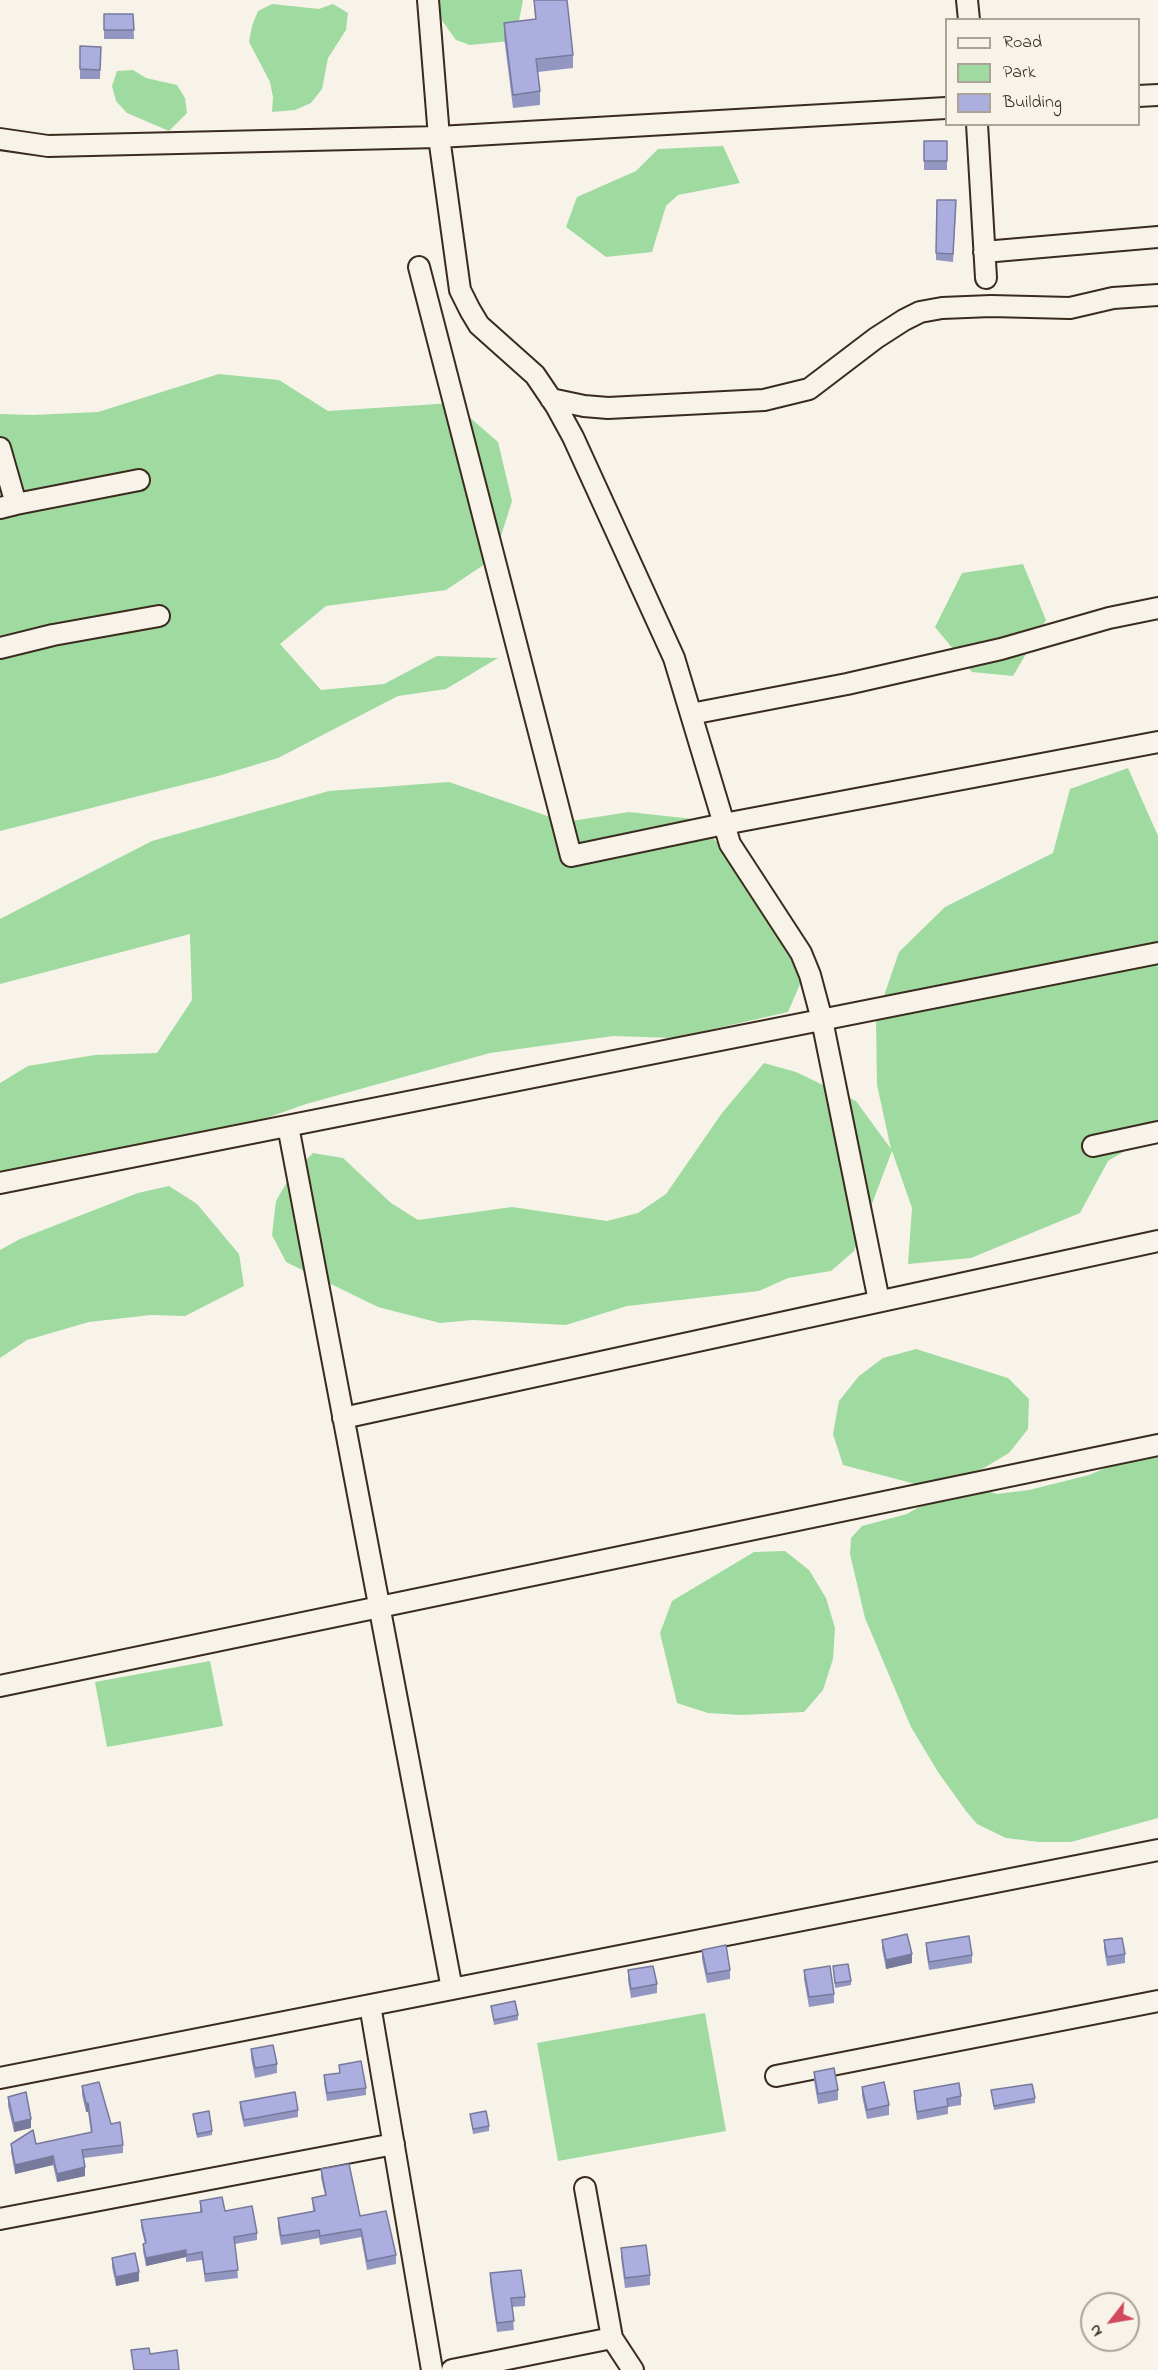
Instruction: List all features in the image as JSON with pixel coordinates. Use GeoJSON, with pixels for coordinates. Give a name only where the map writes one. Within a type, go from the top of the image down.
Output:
{"type":"FeatureCollection","features":[{"type":"Feature","properties":{"kind":"street"},"geometry":{"type":"LineString","coordinates":[[428,0],[439,137],[460,290],[479,325],[535,375],[573,437],[674,658],[730,844],[801,953],[810,975],[822,1020],[879,1301]]}},
{"type":"Feature","properties":{"kind":"street"},"geometry":{"type":"LineString","coordinates":[[967,0],[969,18]]}},
{"type":"Feature","properties":{"kind":"street"},"geometry":{"type":"LineString","coordinates":[[1140,96],[1158,95]]}},
{"type":"Feature","properties":{"kind":"street"},"geometry":{"type":"LineString","coordinates":[[0,139],[48,146],[439,137],[945,108]]}},
{"type":"Feature","properties":{"kind":"street"},"geometry":{"type":"LineString","coordinates":[[977,126],[986,278]]}},
{"type":"Feature","properties":{"kind":"street"},"geometry":{"type":"LineString","coordinates":[[984,252],[1158,237]]}},
{"type":"Feature","properties":{"kind":"street"},"geometry":{"type":"LineString","coordinates":[[419,267],[571,856],[724,824],[1158,742]]}},
{"type":"Feature","properties":{"kind":"street"},"geometry":{"type":"LineString","coordinates":[[551,399],[608,408],[764,400],[809,389],[876,338],[920,312],[942,308],[991,306],[1070,308],[1113,298],[1158,295]]}},
{"type":"Feature","properties":{"kind":"street"},"geometry":{"type":"LineString","coordinates":[[0,448],[8,506],[139,480]]}},
{"type":"Feature","properties":{"kind":"street"},"geometry":{"type":"LineString","coordinates":[[691,714],[858,682],[1000,649],[1109,618],[1158,608]]}},
{"type":"Feature","properties":{"kind":"street"},"geometry":{"type":"LineString","coordinates":[[0,648],[53,635],[159,616]]}},
{"type":"Feature","properties":{"kind":"street"},"geometry":{"type":"LineString","coordinates":[[0,1183],[1158,953]]}},
{"type":"Feature","properties":{"kind":"street"},"geometry":{"type":"LineString","coordinates":[[288,1126],[452,1989]]}},
{"type":"Feature","properties":{"kind":"street"},"geometry":{"type":"LineString","coordinates":[[1093,1146],[1158,1132]]}},
{"type":"Feature","properties":{"kind":"street"},"geometry":{"type":"LineString","coordinates":[[343,1418],[1158,1241]]}},
{"type":"Feature","properties":{"kind":"street"},"geometry":{"type":"LineString","coordinates":[[0,1686],[1158,1444]]}},
{"type":"Feature","properties":{"kind":"street"},"geometry":{"type":"LineString","coordinates":[[0,2078],[1158,1850]]}},
{"type":"Feature","properties":{"kind":"street"},"geometry":{"type":"LineString","coordinates":[[776,2076],[1158,2001]]}},
{"type":"Feature","properties":{"kind":"street"},"geometry":{"type":"LineString","coordinates":[[370,2006],[432,2370]]}},
{"type":"Feature","properties":{"kind":"street"},"geometry":{"type":"LineString","coordinates":[[0,2219],[394,2144]]}},
{"type":"Feature","properties":{"kind":"street"},"geometry":{"type":"LineString","coordinates":[[585,2188],[612,2338],[633,2370]]}},
{"type":"Feature","properties":{"kind":"street"},"geometry":{"type":"LineString","coordinates":[[452,2370],[612,2338]]}},
{"type":"Feature","properties":{"kind":"green space"},"geometry":{"type":"Polygon","coordinates":[[[436,0],[523,0],[518,26],[510,41],[470,45],[456,40],[438,15],[436,0]]]}},
{"type":"Feature","properties":{"kind":"green space"},"geometry":{"type":"Polygon","coordinates":[[[272,4],[319,9],[333,4],[348,13],[346,30],[328,58],[322,89],[311,103],[295,110],[272,112],[273,97],[270,82],[249,42],[258,11],[272,4]]]}},
{"type":"Feature","properties":{"kind":"green space"},"geometry":{"type":"Polygon","coordinates":[[[133,70],[146,78],[177,85],[185,98],[187,113],[169,131],[127,113],[116,101],[112,86],[117,71],[133,70]]]}},
{"type":"Feature","properties":{"kind":"green space"},"geometry":{"type":"Polygon","coordinates":[[[723,146],[740,183],[678,195],[666,206],[652,252],[606,257],[566,227],[577,197],[636,171],[658,149],[723,146]]]}},
{"type":"Feature","properties":{"kind":"green space"},"geometry":{"type":"Polygon","coordinates":[[[219,374],[279,380],[328,411],[453,403],[498,442],[512,501],[494,558],[446,590],[326,606],[280,644],[321,690],[384,684],[437,656],[498,658],[446,689],[398,696],[278,758],[218,776],[0,831],[0,414],[98,412],[219,374]]]}},
{"type":"Feature","properties":{"kind":"green space"},"geometry":{"type":"Polygon","coordinates":[[[1023,564],[1046,620],[1013,676],[972,672],[935,627],[962,573],[1023,564]]]}},
{"type":"Feature","properties":{"kind":"green space"},"geometry":{"type":"Polygon","coordinates":[[[1128,768],[1158,836],[1158,1131],[1108,1161],[1080,1213],[971,1258],[908,1264],[912,1208],[892,1151],[854,1251],[831,1271],[788,1278],[759,1291],[627,1306],[566,1325],[472,1320],[440,1323],[378,1307],[286,1262],[272,1235],[276,1201],[291,1175],[313,1153],[343,1158],[391,1203],[418,1220],[512,1207],[607,1221],[638,1213],[666,1194],[722,1113],[764,1063],[796,1072],[856,1101],[891,1149],[877,1085],[876,1019],[899,952],[945,907],[1053,853],[1070,789],[1128,768]]]}},
{"type":"Feature","properties":{"kind":"green space"},"geometry":{"type":"Polygon","coordinates":[[[449,782],[565,822],[629,812],[693,819],[783,905],[813,954],[788,1012],[674,1038],[613,1036],[490,1053],[306,1104],[188,1146],[69,1162],[0,1195],[0,1083],[28,1066],[95,1055],[157,1053],[192,1000],[190,934],[0,984],[0,919],[152,841],[329,791],[449,782]]]}},
{"type":"Feature","properties":{"kind":"green space"},"geometry":{"type":"Polygon","coordinates":[[[169,1186],[197,1204],[239,1254],[244,1286],[185,1316],[151,1315],[89,1322],[27,1340],[0,1358],[0,1250],[20,1239],[138,1193],[169,1186]]]}},
{"type":"Feature","properties":{"kind":"green space"},"geometry":{"type":"Polygon","coordinates":[[[916,1349],[1008,1378],[1029,1399],[1028,1429],[1009,1453],[982,1469],[923,1486],[843,1465],[833,1434],[839,1401],[859,1376],[883,1358],[916,1349]]]}},
{"type":"Feature","properties":{"kind":"green space"},"geometry":{"type":"Polygon","coordinates":[[[1139,1454],[1158,1457],[1158,1818],[1071,1842],[1039,1842],[1006,1838],[977,1824],[938,1772],[911,1727],[865,1618],[850,1554],[851,1538],[862,1526],[907,1514],[936,1497],[983,1490],[997,1494],[1029,1490],[1089,1475],[1139,1454]]]}},
{"type":"Feature","properties":{"kind":"green space"},"geometry":{"type":"Polygon","coordinates":[[[785,1551],[809,1570],[826,1598],[835,1628],[833,1659],[823,1690],[804,1712],[741,1715],[708,1713],[677,1703],[660,1633],[672,1601],[754,1552],[785,1551]]]}},
{"type":"Feature","properties":{"kind":"green space"},"geometry":{"type":"Polygon","coordinates":[[[210,1661],[223,1726],[107,1747],[95,1682],[210,1661]]]}},
{"type":"Feature","properties":{"kind":"green space"},"geometry":{"type":"Polygon","coordinates":[[[705,2013],[726,2131],[558,2161],[537,2043],[705,2013]]]}},
{"type":"Feature","properties":{"kind":"building"},"geometry":{"type":"Polygon","coordinates":[[[534,0],[567,0],[573,55],[536,59],[540,91],[513,95],[504,23],[536,19],[534,0]]]}},
{"type":"Feature","properties":{"kind":"building"},"geometry":{"type":"Polygon","coordinates":[[[104,14],[133,14],[134,30],[104,30],[104,14]]]}},
{"type":"Feature","properties":{"kind":"building"},"geometry":{"type":"Polygon","coordinates":[[[80,46],[101,47],[100,70],[80,69],[80,46]]]}},
{"type":"Feature","properties":{"kind":"building"},"geometry":{"type":"Polygon","coordinates":[[[924,141],[947,141],[947,161],[924,161],[924,141]]]}},
{"type":"Feature","properties":{"kind":"building"},"geometry":{"type":"Polygon","coordinates":[[[937,200],[956,200],[953,254],[936,253],[937,200]]]}},
{"type":"Feature","properties":{"kind":"building"},"geometry":{"type":"Polygon","coordinates":[[[907,1934],[912,1954],[886,1960],[882,1940],[907,1934]]]}},
{"type":"Feature","properties":{"kind":"building"},"geometry":{"type":"Polygon","coordinates":[[[969,1936],[972,1955],[929,1962],[926,1943],[969,1936]]]}},
{"type":"Feature","properties":{"kind":"building"},"geometry":{"type":"Polygon","coordinates":[[[1122,1938],[1125,1954],[1107,1957],[1104,1940],[1122,1938]]]}},
{"type":"Feature","properties":{"kind":"building"},"geometry":{"type":"Polygon","coordinates":[[[726,1945],[730,1970],[707,1974],[702,1950],[726,1945]]]}},
{"type":"Feature","properties":{"kind":"building"},"geometry":{"type":"Polygon","coordinates":[[[848,1964],[851,1981],[835,1983],[833,1966],[848,1964]]]}},
{"type":"Feature","properties":{"kind":"building"},"geometry":{"type":"Polygon","coordinates":[[[653,1966],[657,1984],[631,1989],[628,1970],[653,1966]]]}},
{"type":"Feature","properties":{"kind":"building"},"geometry":{"type":"Polygon","coordinates":[[[830,1966],[834,1994],[809,1997],[804,1970],[830,1966]]]}},
{"type":"Feature","properties":{"kind":"building"},"geometry":{"type":"Polygon","coordinates":[[[515,2001],[518,2015],[494,2020],[491,2006],[515,2001]]]}},
{"type":"Feature","properties":{"kind":"building"},"geometry":{"type":"Polygon","coordinates":[[[273,2045],[277,2064],[255,2068],[251,2049],[273,2045]]]}},
{"type":"Feature","properties":{"kind":"building"},"geometry":{"type":"Polygon","coordinates":[[[361,2061],[366,2088],[327,2093],[324,2075],[340,2073],[339,2065],[361,2061]]]}},
{"type":"Feature","properties":{"kind":"building"},"geometry":{"type":"Polygon","coordinates":[[[834,2068],[838,2090],[818,2094],[814,2072],[834,2068]]]}},
{"type":"Feature","properties":{"kind":"building"},"geometry":{"type":"Polygon","coordinates":[[[99,2082],[111,2124],[120,2122],[123,2145],[82,2150],[85,2167],[57,2174],[53,2156],[15,2165],[11,2144],[33,2130],[36,2144],[92,2132],[88,2103],[86,2104],[82,2086],[99,2082]]]}},
{"type":"Feature","properties":{"kind":"building"},"geometry":{"type":"Polygon","coordinates":[[[884,2082],[889,2105],[867,2110],[862,2087],[884,2082]]]}},
{"type":"Feature","properties":{"kind":"building"},"geometry":{"type":"Polygon","coordinates":[[[959,2083],[961,2096],[947,2099],[948,2106],[917,2112],[914,2091],[959,2083]]]}},
{"type":"Feature","properties":{"kind":"building"},"geometry":{"type":"Polygon","coordinates":[[[1032,2084],[1035,2098],[994,2106],[991,2090],[1032,2084]]]}},
{"type":"Feature","properties":{"kind":"building"},"geometry":{"type":"Polygon","coordinates":[[[26,2092],[31,2119],[14,2123],[8,2097],[26,2092]]]}},
{"type":"Feature","properties":{"kind":"building"},"geometry":{"type":"Polygon","coordinates":[[[295,2092],[298,2110],[244,2120],[240,2102],[295,2092]]]}},
{"type":"Feature","properties":{"kind":"building"},"geometry":{"type":"Polygon","coordinates":[[[209,2111],[212,2131],[197,2134],[193,2114],[209,2111]]]}},
{"type":"Feature","properties":{"kind":"building"},"geometry":{"type":"Polygon","coordinates":[[[486,2111],[489,2126],[473,2129],[470,2114],[486,2111]]]}},
{"type":"Feature","properties":{"kind":"building"},"geometry":{"type":"Polygon","coordinates":[[[349,2164],[360,2216],[386,2211],[396,2255],[367,2261],[361,2229],[320,2236],[319,2230],[281,2236],[278,2218],[315,2211],[312,2198],[326,2195],[321,2169],[349,2164]]]}},
{"type":"Feature","properties":{"kind":"building"},"geometry":{"type":"Polygon","coordinates":[[[222,2197],[225,2211],[252,2206],[257,2233],[234,2237],[238,2270],[205,2274],[202,2252],[186,2255],[186,2250],[146,2258],[143,2244],[146,2243],[141,2220],[202,2212],[200,2201],[222,2197]]]}},
{"type":"Feature","properties":{"kind":"building"},"geometry":{"type":"Polygon","coordinates":[[[646,2245],[650,2275],[625,2278],[621,2248],[646,2245]]]}},
{"type":"Feature","properties":{"kind":"building"},"geometry":{"type":"Polygon","coordinates":[[[135,2253],[139,2272],[116,2277],[112,2258],[135,2253]]]}},
{"type":"Feature","properties":{"kind":"building"},"geometry":{"type":"Polygon","coordinates":[[[521,2270],[525,2297],[511,2298],[514,2321],[497,2323],[490,2273],[521,2270]]]}},
{"type":"Feature","properties":{"kind":"building"},"geometry":{"type":"Polygon","coordinates":[[[149,2348],[150,2354],[177,2350],[179,2370],[134,2370],[131,2350],[149,2348]]]}}]}
